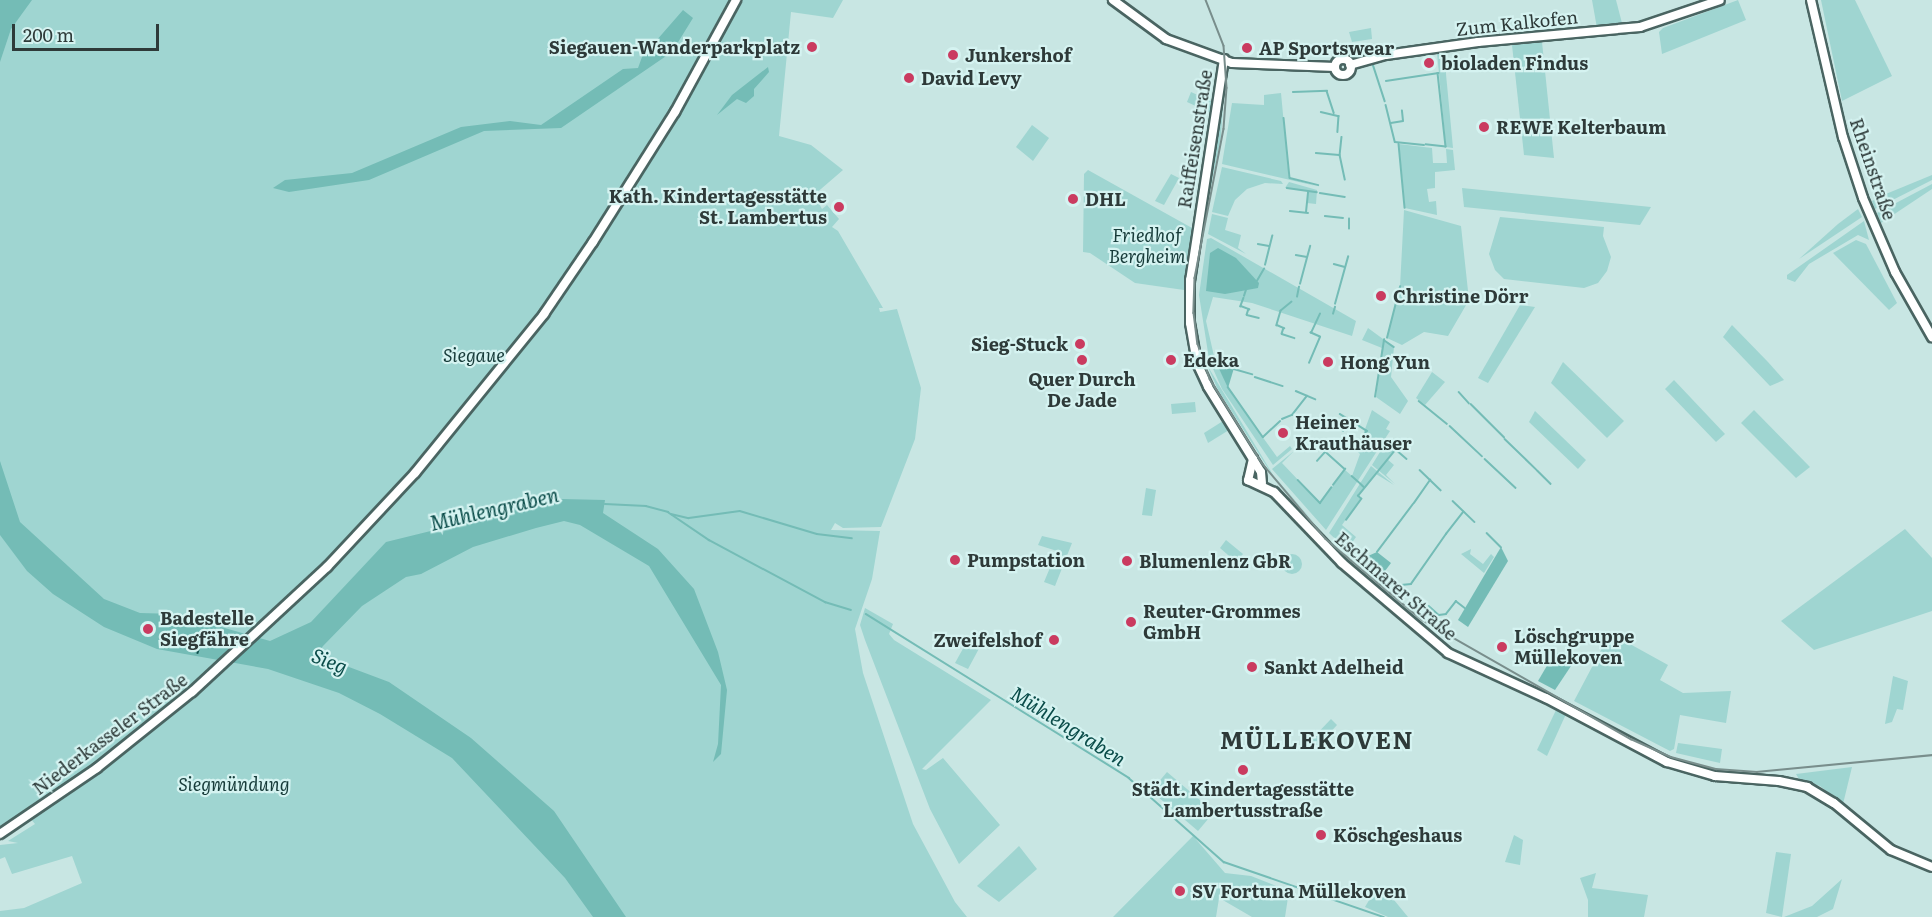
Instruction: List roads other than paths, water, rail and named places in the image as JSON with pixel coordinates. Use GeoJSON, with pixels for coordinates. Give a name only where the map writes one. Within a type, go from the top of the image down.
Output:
{"type":"FeatureCollection","features":[{"type":"Feature","properties":{"kind":"street"},"geometry":{"type":"LineString","coordinates":[[1113,0],[1156,34],[1224,59]]}},
{"type":"Feature","properties":{"kind":"street","name":"Zum Kalkofen"},"geometry":{"type":"LineString","coordinates":[[1224,59],[1236,63],[1335,67],[1341,60],[1350,65],[1446,46],[1640,27],[1720,0]]}},
{"type":"Feature","properties":{"kind":"street","name":"Rheinstraße"},"geometry":{"type":"LineString","coordinates":[[1811,0],[1843,137],[1859,188],[1895,272],[1932,337]]}},
{"type":"Feature","properties":{"kind":"street","name":"Niederkasseler Straße"},"geometry":{"type":"LineString","coordinates":[[0,834],[97,768],[192,692],[286,608],[389,502],[475,403],[562,287],[642,167],[734,5]]}},
{"type":"Feature","properties":{"kind":"street","name":"Raiffeisenstraße"},"geometry":{"type":"LineString","coordinates":[[1224,59],[1190,280],[1190,323],[1197,363],[1208,387],[1261,472],[1262,483]]}},
{"type":"Feature","properties":{"kind":"street"},"geometry":{"type":"LineString","coordinates":[[1253,459],[1248,480],[1262,483]]}},
{"type":"Feature","properties":{"kind":"street","name":"Eschmarer Straße"},"geometry":{"type":"LineString","coordinates":[[1262,483],[1342,563],[1448,653],[1546,698],[1667,762],[1715,776],[1779,780],[1807,787],[1834,803],[1891,850],[1932,867]]}},
{"type":"Feature","properties":{"kind":"water"},"geometry":{"type":"Polygon","coordinates":[[[0,0],[32,0],[11,29],[0,62],[0,0]]]}},
{"type":"Feature","properties":{"kind":"water"},"geometry":{"type":"Polygon","coordinates":[[[683,10],[693,18],[672,52],[561,128],[484,131],[369,180],[289,192],[273,188],[285,180],[352,173],[461,127],[510,121],[541,125],[623,69],[638,68],[642,57],[683,10]]]}},
{"type":"Feature","properties":{"kind":"water"},"geometry":{"type":"Polygon","coordinates":[[[768,67],[769,72],[754,89],[754,96],[746,103],[737,99],[717,115],[732,95],[768,67]]]}},
{"type":"Feature","properties":{"kind":"water"},"geometry":{"type":"Polygon","coordinates":[[[1218,248],[1236,258],[1259,283],[1258,288],[1225,294],[1206,291],[1210,253],[1218,248]]]}},
{"type":"Feature","properties":{"kind":"water"},"geometry":{"type":"Polygon","coordinates":[[[1217,356],[1234,368],[1228,388],[1214,358],[1217,356]]]}},
{"type":"Feature","properties":{"kind":"water","name":"Sieg"},"geometry":{"type":"Polygon","coordinates":[[[0,461],[20,522],[104,599],[140,613],[176,614],[270,641],[311,622],[386,542],[561,499],[605,500],[603,513],[658,549],[694,589],[718,652],[727,690],[721,754],[713,762],[718,744],[721,685],[649,566],[580,525],[564,521],[536,528],[473,547],[421,574],[406,577],[362,606],[323,646],[317,655],[389,682],[471,738],[554,811],[626,917],[593,917],[565,878],[452,758],[380,714],[339,693],[268,669],[157,649],[104,627],[53,594],[27,571],[0,535],[0,461]]]}},
{"type":"Feature","properties":{"kind":"water"},"geometry":{"type":"Polygon","coordinates":[[[1353,545],[1368,556],[1377,552],[1391,563],[1382,575],[1353,545]]]}},
{"type":"Feature","properties":{"kind":"water"},"geometry":{"type":"Polygon","coordinates":[[[1501,547],[1508,561],[1468,627],[1458,620],[1501,547]]]}},
{"type":"Feature","properties":{"kind":"water"},"geometry":{"type":"Polygon","coordinates":[[[1555,652],[1570,661],[1571,666],[1555,690],[1538,681],[1555,652]]]}},
{"type":"Feature","properties":{"kind":"waterway"},"geometry":{"type":"LineString","coordinates":[[1373,64],[1385,101]]}},
{"type":"Feature","properties":{"kind":"waterway"},"geometry":{"type":"LineString","coordinates":[[1386,81],[1438,73],[1446,147],[1426,145]]}},
{"type":"Feature","properties":{"kind":"waterway"},"geometry":{"type":"LineString","coordinates":[[1293,92],[1327,91],[1334,113]]}},
{"type":"Feature","properties":{"kind":"waterway"},"geometry":{"type":"LineString","coordinates":[[1386,105],[1395,142],[1424,145]]}},
{"type":"Feature","properties":{"kind":"waterway"},"geometry":{"type":"LineString","coordinates":[[1391,123],[1403,121],[1402,111]]}},
{"type":"Feature","properties":{"kind":"waterway"},"geometry":{"type":"LineString","coordinates":[[1321,112],[1339,116],[1338,132]]}},
{"type":"Feature","properties":{"kind":"waterway"},"geometry":{"type":"LineString","coordinates":[[1284,118],[1290,178],[1318,185]]}},
{"type":"Feature","properties":{"kind":"waterway"},"geometry":{"type":"LineString","coordinates":[[1342,137],[1340,155],[1345,179]]}},
{"type":"Feature","properties":{"kind":"waterway"},"geometry":{"type":"LineString","coordinates":[[1399,144],[1405,208]]}},
{"type":"Feature","properties":{"kind":"waterway"},"geometry":{"type":"LineString","coordinates":[[1316,153],[1339,155]]}},
{"type":"Feature","properties":{"kind":"waterway"},"geometry":{"type":"LineString","coordinates":[[1287,188],[1317,192]]}},
{"type":"Feature","properties":{"kind":"waterway"},"geometry":{"type":"LineString","coordinates":[[1306,212],[1308,192]]}},
{"type":"Feature","properties":{"kind":"waterway"},"geometry":{"type":"LineString","coordinates":[[1320,193],[1345,197]]}},
{"type":"Feature","properties":{"kind":"waterway"},"geometry":{"type":"LineString","coordinates":[[1290,211],[1308,213]]}},
{"type":"Feature","properties":{"kind":"waterway"},"geometry":{"type":"LineString","coordinates":[[1325,216],[1343,218]]}},
{"type":"Feature","properties":{"kind":"waterway"},"geometry":{"type":"LineString","coordinates":[[1349,219],[1349,229]]}},
{"type":"Feature","properties":{"kind":"waterway"},"geometry":{"type":"LineString","coordinates":[[1265,265],[1272,236]]}},
{"type":"Feature","properties":{"kind":"waterway"},"geometry":{"type":"LineString","coordinates":[[1258,244],[1269,246]]}},
{"type":"Feature","properties":{"kind":"waterway"},"geometry":{"type":"LineString","coordinates":[[1300,284],[1310,246]]}},
{"type":"Feature","properties":{"kind":"waterway"},"geometry":{"type":"LineString","coordinates":[[1296,255],[1307,257]]}},
{"type":"Feature","properties":{"kind":"waterway"},"geometry":{"type":"LineString","coordinates":[[1335,304],[1348,257]]}},
{"type":"Feature","properties":{"kind":"waterway"},"geometry":{"type":"LineString","coordinates":[[1334,264],[1345,267]]}},
{"type":"Feature","properties":{"kind":"waterway"},"geometry":{"type":"LineString","coordinates":[[1257,281],[1264,269]]}},
{"type":"Feature","properties":{"kind":"waterway"},"geometry":{"type":"LineString","coordinates":[[1297,297],[1299,287]]}},
{"type":"Feature","properties":{"kind":"waterway"},"geometry":{"type":"LineString","coordinates":[[1387,338],[1400,287]]}},
{"type":"Feature","properties":{"kind":"waterway"},"geometry":{"type":"LineString","coordinates":[[1244,296],[1246,290]]}},
{"type":"Feature","properties":{"kind":"waterway"},"geometry":{"type":"LineString","coordinates":[[1244,298],[1241,306],[1249,309],[1247,315],[1259,318]]}},
{"type":"Feature","properties":{"kind":"waterway"},"geometry":{"type":"LineString","coordinates":[[1292,302],[1281,311],[1277,325],[1284,328],[1282,334],[1294,338]]}},
{"type":"Feature","properties":{"kind":"waterway"},"geometry":{"type":"LineString","coordinates":[[1333,314],[1335,307]]}},
{"type":"Feature","properties":{"kind":"waterway"},"geometry":{"type":"LineString","coordinates":[[1309,363],[1320,337],[1311,333],[1320,314]]}},
{"type":"Feature","properties":{"kind":"waterway"},"geometry":{"type":"LineString","coordinates":[[1375,397],[1384,340],[1394,347]]}},
{"type":"Feature","properties":{"kind":"waterway"},"geometry":{"type":"LineString","coordinates":[[1234,369],[1252,374]]}},
{"type":"Feature","properties":{"kind":"waterway"},"geometry":{"type":"LineString","coordinates":[[1255,377],[1283,386]]}},
{"type":"Feature","properties":{"kind":"waterway"},"geometry":{"type":"LineString","coordinates":[[1228,387],[1263,437],[1280,421]]}},
{"type":"Feature","properties":{"kind":"waterway"},"geometry":{"type":"LineString","coordinates":[[1296,391],[1315,399]]}},
{"type":"Feature","properties":{"kind":"waterway"},"geometry":{"type":"LineString","coordinates":[[1459,392],[1469,403]]}},
{"type":"Feature","properties":{"kind":"waterway"},"geometry":{"type":"LineString","coordinates":[[1282,419],[1292,415],[1307,396]]}},
{"type":"Feature","properties":{"kind":"waterway"},"geometry":{"type":"LineString","coordinates":[[1419,401],[1447,424]]}},
{"type":"Feature","properties":{"kind":"waterway"},"geometry":{"type":"LineString","coordinates":[[1471,404],[1504,437]]}},
{"type":"Feature","properties":{"kind":"waterway"},"geometry":{"type":"LineString","coordinates":[[1340,414],[1367,431],[1357,449]]}},
{"type":"Feature","properties":{"kind":"waterway"},"geometry":{"type":"LineString","coordinates":[[1343,431],[1349,422]]}},
{"type":"Feature","properties":{"kind":"waterway"},"geometry":{"type":"LineString","coordinates":[[1450,426],[1482,456]]}},
{"type":"Feature","properties":{"kind":"waterway"},"geometry":{"type":"LineString","coordinates":[[1505,439],[1537,470]]}},
{"type":"Feature","properties":{"kind":"waterway"},"geometry":{"type":"LineString","coordinates":[[1317,461],[1334,442]]}},
{"type":"Feature","properties":{"kind":"waterway"},"geometry":{"type":"LineString","coordinates":[[1393,447],[1407,459]]}},
{"type":"Feature","properties":{"kind":"waterway"},"geometry":{"type":"LineString","coordinates":[[1379,470],[1396,449]]}},
{"type":"Feature","properties":{"kind":"waterway"},"geometry":{"type":"LineString","coordinates":[[1326,452],[1345,469]]}},
{"type":"Feature","properties":{"kind":"waterway"},"geometry":{"type":"LineString","coordinates":[[1485,459],[1516,488]]}},
{"type":"Feature","properties":{"kind":"waterway"},"geometry":{"type":"LineString","coordinates":[[1333,485],[1345,469]]}},
{"type":"Feature","properties":{"kind":"waterway"},"geometry":{"type":"LineString","coordinates":[[1420,470],[1441,490]]}},
{"type":"Feature","properties":{"kind":"waterway"},"geometry":{"type":"LineString","coordinates":[[1346,520],[1361,499],[1358,496],[1378,471]]}},
{"type":"Feature","properties":{"kind":"waterway"},"geometry":{"type":"LineString","coordinates":[[1538,471],[1551,484]]}},
{"type":"Feature","properties":{"kind":"waterway"},"geometry":{"type":"LineString","coordinates":[[1352,476],[1359,482]]}},
{"type":"Feature","properties":{"kind":"waterway"},"geometry":{"type":"LineString","coordinates":[[1298,480],[1320,503],[1331,488]]}},
{"type":"Feature","properties":{"kind":"waterway"},"geometry":{"type":"LineString","coordinates":[[1414,503],[1430,480]]}},
{"type":"Feature","properties":{"kind":"waterway"},"geometry":{"type":"LineString","coordinates":[[1360,483],[1364,487]]}},
{"type":"Feature","properties":{"kind":"waterway"},"geometry":{"type":"LineString","coordinates":[[1453,501],[1475,522]]}},
{"type":"Feature","properties":{"kind":"waterway","name":"Mühlengraben"},"geometry":{"type":"LineString","coordinates":[[605,504],[646,506],[668,512],[709,540],[825,602],[851,610]]}},
{"type":"Feature","properties":{"kind":"waterway"},"geometry":{"type":"LineString","coordinates":[[1377,552],[1413,504]]}},
{"type":"Feature","properties":{"kind":"waterway"},"geometry":{"type":"LineString","coordinates":[[671,514],[689,518],[740,511],[817,534],[852,538]]}},
{"type":"Feature","properties":{"kind":"waterway"},"geometry":{"type":"LineString","coordinates":[[1446,534],[1463,512]]}},
{"type":"Feature","properties":{"kind":"waterway"},"geometry":{"type":"LineString","coordinates":[[1487,533],[1501,547]]}},
{"type":"Feature","properties":{"kind":"waterway"},"geometry":{"type":"LineString","coordinates":[[1401,585],[1411,584],[1446,534]]}},
{"type":"Feature","properties":{"kind":"waterway"},"geometry":{"type":"LineString","coordinates":[[1429,606],[1439,615],[1446,614],[1456,601],[1465,608]]}},
{"type":"Feature","properties":{"kind":"waterway","name":"Mühlengraben"},"geometry":{"type":"LineString","coordinates":[[866,614],[1129,778],[1224,862],[1384,917]]}},
{"type":"Feature","properties":{"kind":"railway"},"geometry":{"type":"LineString","coordinates":[[1206,0],[1224,46],[1227,88],[1224,129],[1195,278],[1194,313],[1198,344],[1210,379],[1262,463],[1326,539],[1422,620],[1631,739],[1671,757],[1716,769],[1757,772],[1932,755]]}},
{"type":"Feature","properties":{"kind":"place","name":"Siegauen-Wanderparkplatz"},"geometry":{"type":"Point","coordinates":[812,47]}},
{"type":"Feature","properties":{"kind":"place","name":"AP Sportswear"},"geometry":{"type":"Point","coordinates":[1247,48]}},
{"type":"Feature","properties":{"kind":"place","name":"Junkershof"},"geometry":{"type":"Point","coordinates":[953,55]}},
{"type":"Feature","properties":{"kind":"place","name":"bioladen Findus"},"geometry":{"type":"Point","coordinates":[1429,63]}},
{"type":"Feature","properties":{"kind":"place","name":"David Levy"},"geometry":{"type":"Point","coordinates":[909,78]}},
{"type":"Feature","properties":{"kind":"place","name":"REWE Kelterbaum"},"geometry":{"type":"Point","coordinates":[1484,127]}},
{"type":"Feature","properties":{"kind":"place","name":"DHL"},"geometry":{"type":"Point","coordinates":[1073,199]}},
{"type":"Feature","properties":{"kind":"place","name":"Kath. Kindertagesstätte St. Lambertus"},"geometry":{"type":"Point","coordinates":[839,207]}},
{"type":"Feature","properties":{"kind":"place","name":"Christine Dörr"},"geometry":{"type":"Point","coordinates":[1381,296]}},
{"type":"Feature","properties":{"kind":"place","name":"Sieg-Stuck"},"geometry":{"type":"Point","coordinates":[1080,344]}},
{"type":"Feature","properties":{"kind":"place","name":"Quer Durch De Jade"},"geometry":{"type":"Point","coordinates":[1082,360]}},
{"type":"Feature","properties":{"kind":"place","name":"Edeka"},"geometry":{"type":"Point","coordinates":[1171,360]}},
{"type":"Feature","properties":{"kind":"place","name":"Hong Yun"},"geometry":{"type":"Point","coordinates":[1328,362]}},
{"type":"Feature","properties":{"kind":"place","name":"Heiner Krauthäuser"},"geometry":{"type":"Point","coordinates":[1283,433]}},
{"type":"Feature","properties":{"kind":"place","name":"Pumpstation"},"geometry":{"type":"Point","coordinates":[955,560]}},
{"type":"Feature","properties":{"kind":"place","name":"Blumenlenz GbR"},"geometry":{"type":"Point","coordinates":[1127,561]}},
{"type":"Feature","properties":{"kind":"place","name":"Reuter-Grommes GmbH"},"geometry":{"type":"Point","coordinates":[1131,622]}},
{"type":"Feature","properties":{"kind":"place","name":"Badestelle Siegfähre"},"geometry":{"type":"Point","coordinates":[148,629]}},
{"type":"Feature","properties":{"kind":"place","name":"Zweifelshof"},"geometry":{"type":"Point","coordinates":[1054,640]}},
{"type":"Feature","properties":{"kind":"place","name":"Löschgruppe Müllekoven"},"geometry":{"type":"Point","coordinates":[1502,647]}},
{"type":"Feature","properties":{"kind":"place","name":"Sankt Adelheid"},"geometry":{"type":"Point","coordinates":[1252,667]}},
{"type":"Feature","properties":{"kind":"place","name":"Städt. Kindertagesstätte Lambertusstraße"},"geometry":{"type":"Point","coordinates":[1243,770]}},
{"type":"Feature","properties":{"kind":"place","name":"Köschgeshaus"},"geometry":{"type":"Point","coordinates":[1321,835]}},
{"type":"Feature","properties":{"kind":"place","name":"SV Fortuna Müllekoven"},"geometry":{"type":"Point","coordinates":[1180,891]}},
{"type":"Feature","properties":{"kind":"district","name":"MÜLLEKOVEN"},"geometry":{"type":"Point","coordinates":[1317,739]}},
{"type":"Feature","properties":{"kind":"park label","name":"Friedhof Bergheim"},"geometry":{"type":"Point","coordinates":[1147,246]}},
{"type":"Feature","properties":{"kind":"park label","name":"Siegaue"},"geometry":{"type":"Point","coordinates":[474,355]}},
{"type":"Feature","properties":{"kind":"park label","name":"Siegmündung"},"geometry":{"type":"Point","coordinates":[234,784]}}]}
